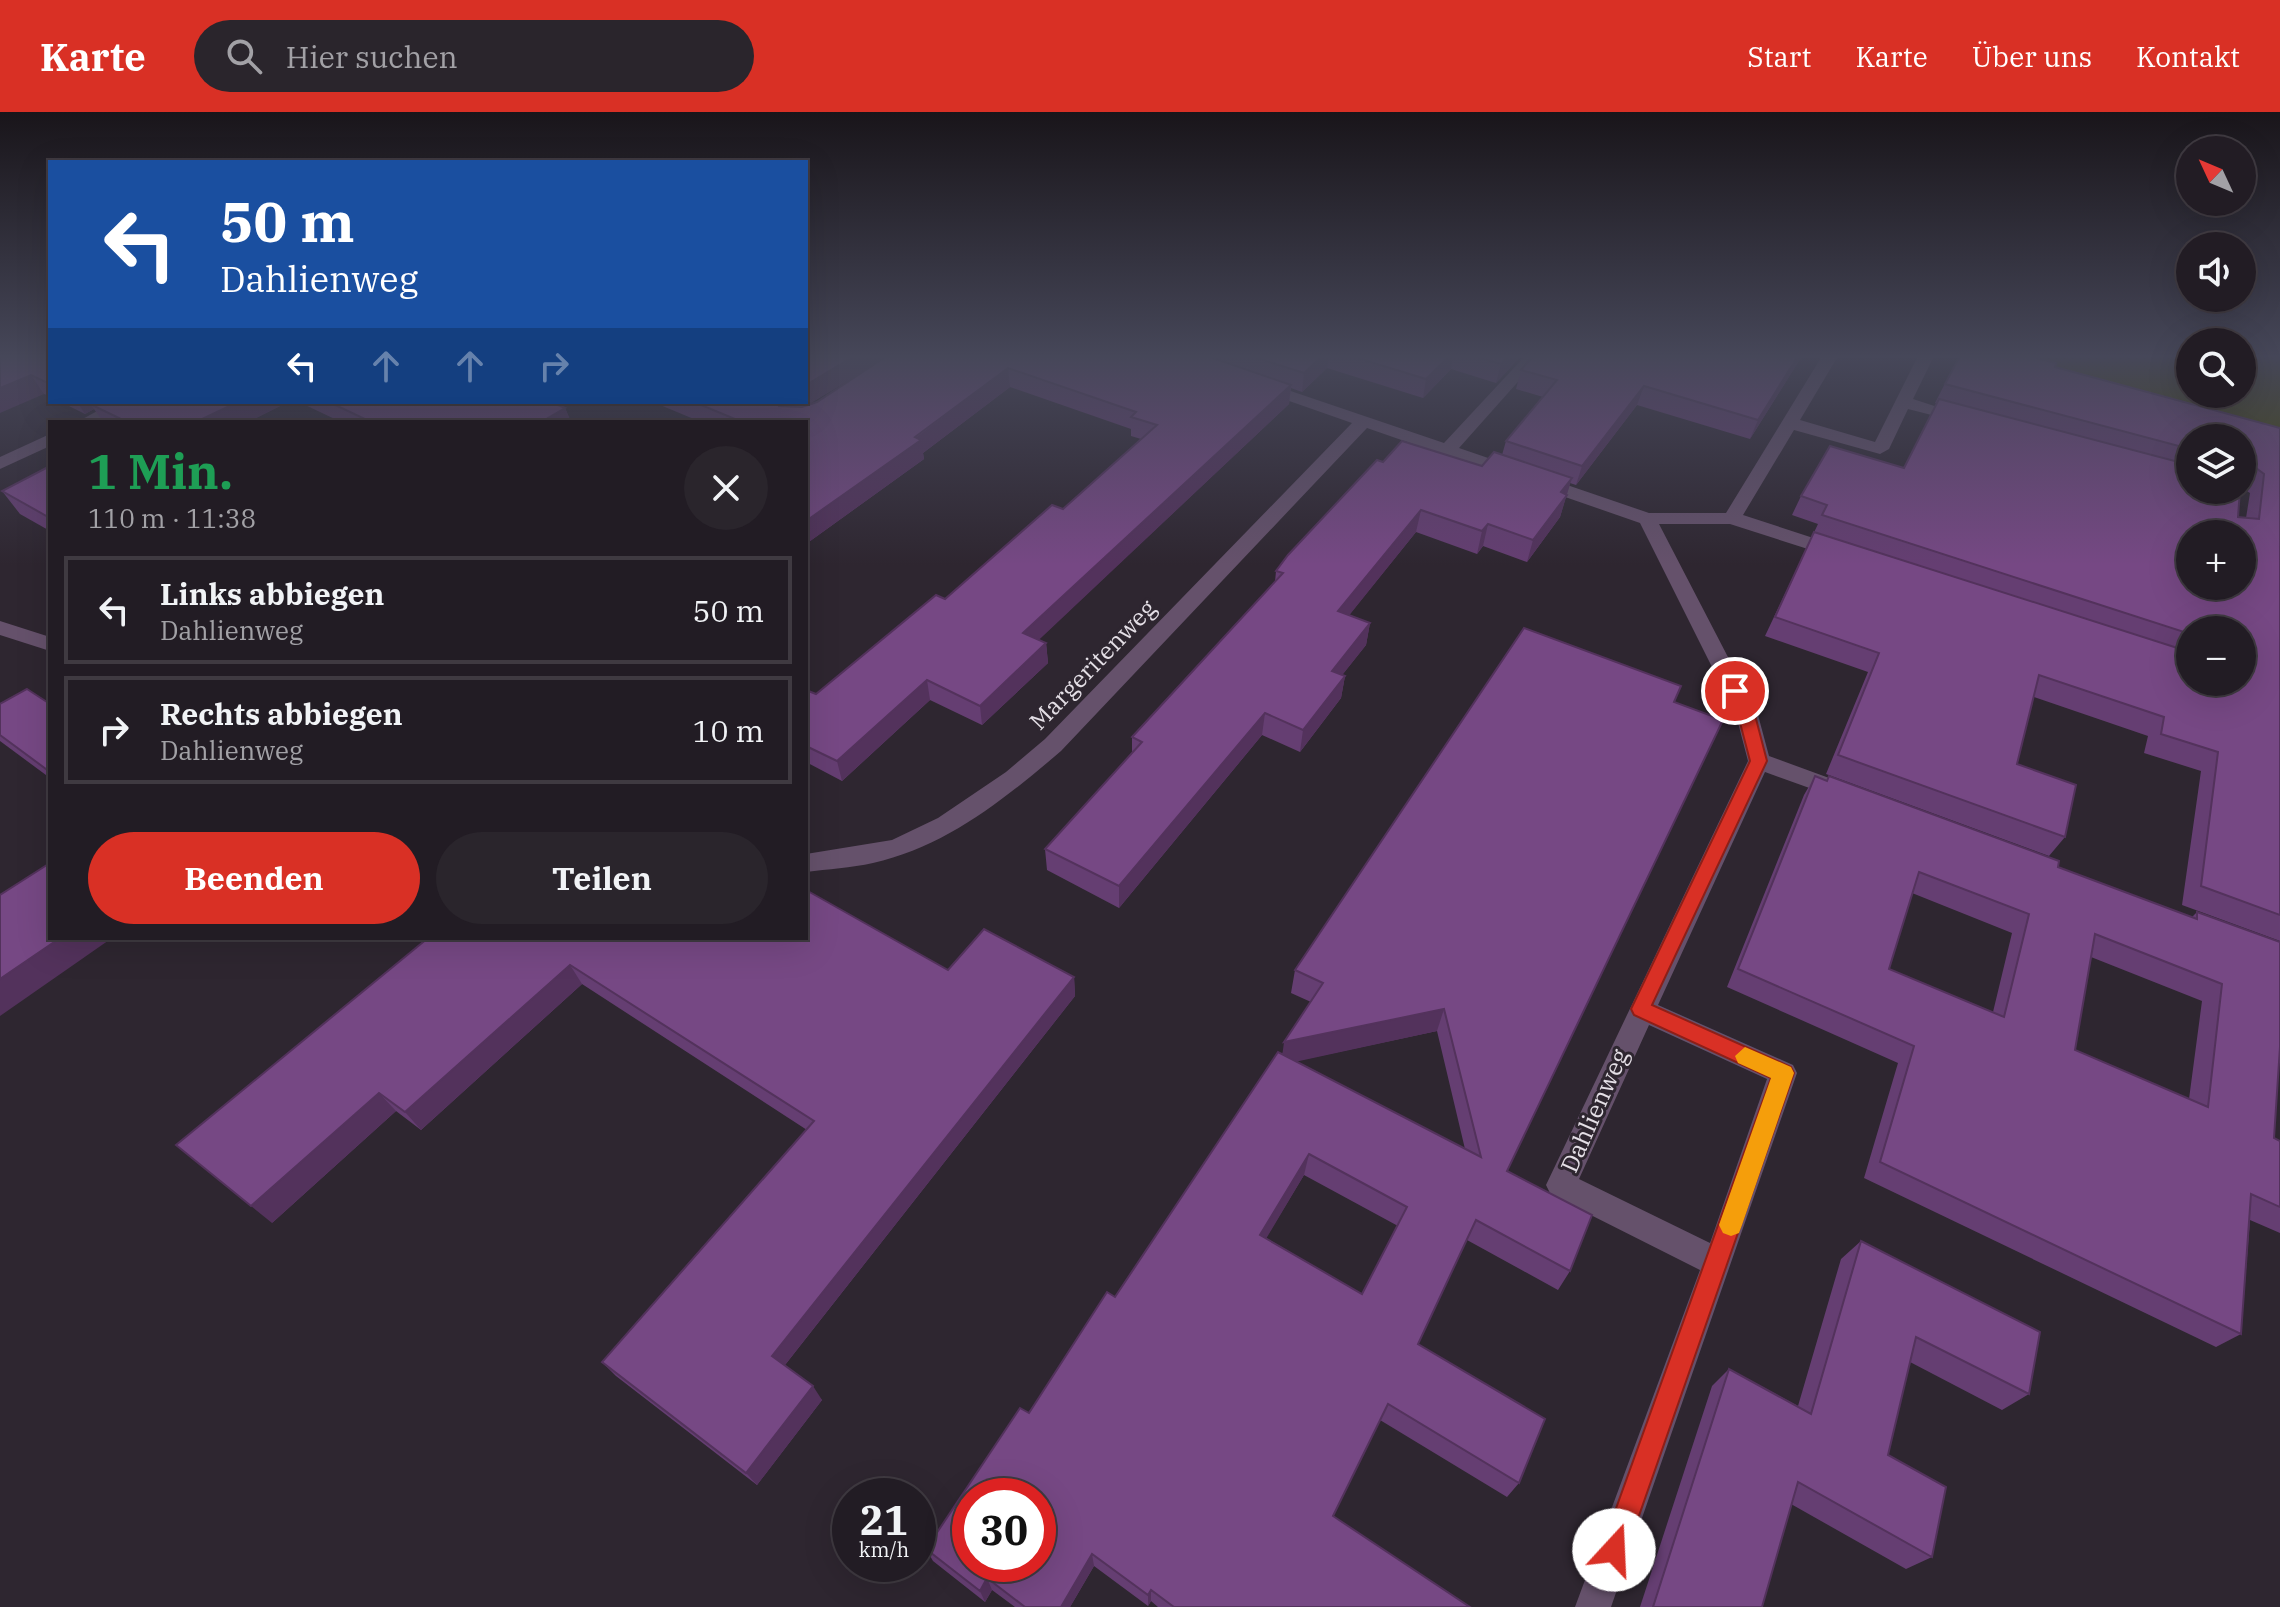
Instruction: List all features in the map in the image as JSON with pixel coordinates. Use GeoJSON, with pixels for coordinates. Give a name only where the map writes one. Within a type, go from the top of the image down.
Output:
{"type":"FeatureCollection","features":[{"type":"Feature","properties":{"kind":"street","name":"Margeritenweg"},"geometry":{"type":"LineString","coordinates":[[808,863],[876,853],[924,834],[1003,789],[1053,745],[1359,426]]}},
{"type":"Feature","properties":{"kind":"street"},"geometry":{"type":"LineString","coordinates":[[1378,426],[1647,519],[1732,518],[1865,561]]}},
{"type":"Feature","properties":{"kind":"street"},"geometry":{"type":"LineString","coordinates":[[1448,450],[1470,426]]}},
{"type":"Feature","properties":{"kind":"street"},"geometry":{"type":"LineString","coordinates":[[1732,518],[1788,426]]}},
{"type":"Feature","properties":{"kind":"street"},"geometry":{"type":"LineString","coordinates":[[1800,426],[1880,449],[1891,426]]}},
{"type":"Feature","properties":{"kind":"street"},"geometry":{"type":"LineString","coordinates":[[0,464],[48,440]]}},
{"type":"Feature","properties":{"kind":"street"},"geometry":{"type":"LineString","coordinates":[[1647,519],[1747,715],[1759,761],[1863,800]]}},
{"type":"Feature","properties":{"kind":"street"},"geometry":{"type":"LineString","coordinates":[[0,628],[48,643]]}},
{"type":"Feature","properties":{"kind":"street","name":"Dahlienweg"},"geometry":{"type":"LineString","coordinates":[[1718,1263],[1561,1185],[1759,761]]}},
{"type":"Feature","properties":{"kind":"street"},"geometry":{"type":"LineString","coordinates":[[1593,1607],[1718,1263],[1783,1073],[1641,1009]]}},
{"type":"Feature","properties":{"kind":"building"},"geometry":{"type":"Polygon","coordinates":[[[808,426],[930,426],[915,437],[921,440],[808,520],[808,426]]]}},
{"type":"Feature","properties":{"kind":"building"},"geometry":{"type":"Polygon","coordinates":[[[1156,426],[1247,426],[1023,633],[1046,643],[980,706],[927,680],[837,761],[808,747],[808,691],[816,694],[936,595],[945,599],[1052,505],[1063,509],[1156,426]]]}},
{"type":"Feature","properties":{"kind":"building"},"geometry":{"type":"Polygon","coordinates":[[[1519,426],[1613,426],[1582,466],[1506,441],[1519,426]]]}},
{"type":"Feature","properties":{"kind":"building"},"geometry":{"type":"Polygon","coordinates":[[[1925,426],[2041,426],[2176,461],[2176,504],[2239,504],[2238,517],[2259,519],[2264,474],[2256,468],[2256,426],[2280,428],[2280,915],[2201,886],[2218,752],[2161,734],[2164,717],[2039,675],[2017,764],[2076,785],[2065,837],[1838,755],[1879,653],[1775,617],[1814,532],[2176,648],[2176,696],[2256,696],[2256,616],[2176,616],[2176,629],[1822,515],[1827,505],[1801,496],[1830,446],[1904,468],[1925,426]]]}},
{"type":"Feature","properties":{"kind":"building"},"geometry":{"type":"Polygon","coordinates":[[[2102,426],[2176,426],[2176,445],[2102,426]]]}},
{"type":"Feature","properties":{"kind":"building"},"geometry":{"type":"Polygon","coordinates":[[[1402,441],[1482,466],[1494,452],[1572,478],[1561,492],[1567,495],[1533,540],[1488,524],[1482,531],[1421,510],[1338,611],[1370,623],[1332,671],[1345,676],[1303,730],[1265,713],[1119,886],[1045,849],[1142,742],[1132,737],[1283,573],[1276,571],[1288,555],[1377,460],[1383,462],[1402,441]]]}},
{"type":"Feature","properties":{"kind":"building"},"geometry":{"type":"Polygon","coordinates":[[[48,467],[48,517],[2,491],[48,467]]]}},
{"type":"Feature","properties":{"kind":"building"},"geometry":{"type":"Polygon","coordinates":[[[1524,628],[1681,686],[1674,702],[1723,720],[1507,1171],[1592,1215],[1570,1271],[1476,1220],[1418,1344],[1545,1419],[1519,1483],[1388,1404],[1333,1516],[1470,1607],[1174,1607],[1151,1590],[1148,1595],[1092,1554],[1061,1607],[1025,1607],[992,1582],[1056,1582],[1056,1478],[973,1478],[1020,1408],[1029,1413],[1107,1292],[1115,1297],[1278,1052],[1481,1157],[1444,1009],[1284,1042],[1323,983],[1295,970],[1524,628]],[[1309,1154],[1260,1235],[1362,1294],[1407,1207],[1309,1154]]]}},
{"type":"Feature","properties":{"kind":"building"},"geometry":{"type":"Polygon","coordinates":[[[27,689],[48,703],[48,771],[0,735],[0,704],[27,689]]]}},
{"type":"Feature","properties":{"kind":"building"},"geometry":{"type":"Polygon","coordinates":[[[1815,776],[1827,781],[1829,776],[2059,861],[2058,867],[2197,919],[2197,912],[2280,942],[2280,1047],[2274,1138],[2280,1141],[2280,1207],[2251,1194],[2241,1334],[1880,1162],[1914,1046],[1738,969],[1815,776]],[[1919,872],[1889,969],[2004,1017],[2029,914],[1919,872]],[[2095,934],[2075,1050],[2208,1107],[2222,984],[2095,934]]]}},
{"type":"Feature","properties":{"kind":"building"},"geometry":{"type":"Polygon","coordinates":[[[48,864],[48,940],[57,940],[0,979],[0,895],[48,864]]]}},
{"type":"Feature","properties":{"kind":"building"},"geometry":{"type":"Polygon","coordinates":[[[808,891],[948,970],[984,929],[1074,977],[772,1356],[813,1386],[746,1473],[602,1362],[814,1121],[570,965],[405,1112],[379,1093],[251,1206],[176,1145],[426,940],[808,940],[808,891]]]}},
{"type":"Feature","properties":{"kind":"building"},"geometry":{"type":"Polygon","coordinates":[[[1861,1241],[2040,1332],[2029,1394],[1916,1337],[1888,1455],[1946,1487],[1932,1557],[1798,1482],[1762,1607],[1653,1607],[1729,1369],[1811,1414],[1861,1241]]]}},
{"type":"Feature","properties":{"kind":"building"},"geometry":{"type":"Polygon","coordinates":[[[952,1510],[952,1569],[936,1557],[936,1534],[952,1510]]]}},
{"type":"Feature","properties":{"kind":"building"},"geometry":{"type":"Polygon","coordinates":[[[968,1582],[985,1582],[980,1591],[968,1582]]]}},
{"type":"Feature","properties":{"kind":"slow traffic"},"geometry":{"type":"LineString","coordinates":[[1731,1225],[1783,1073],[1745,1056]]}},
{"type":"Feature","properties":{"kind":"route"},"geometry":{"type":"LineString","coordinates":[[1614,1550],[1783,1073],[1641,1009],[1759,761],[1747,715],[1735,691]]}}]}
